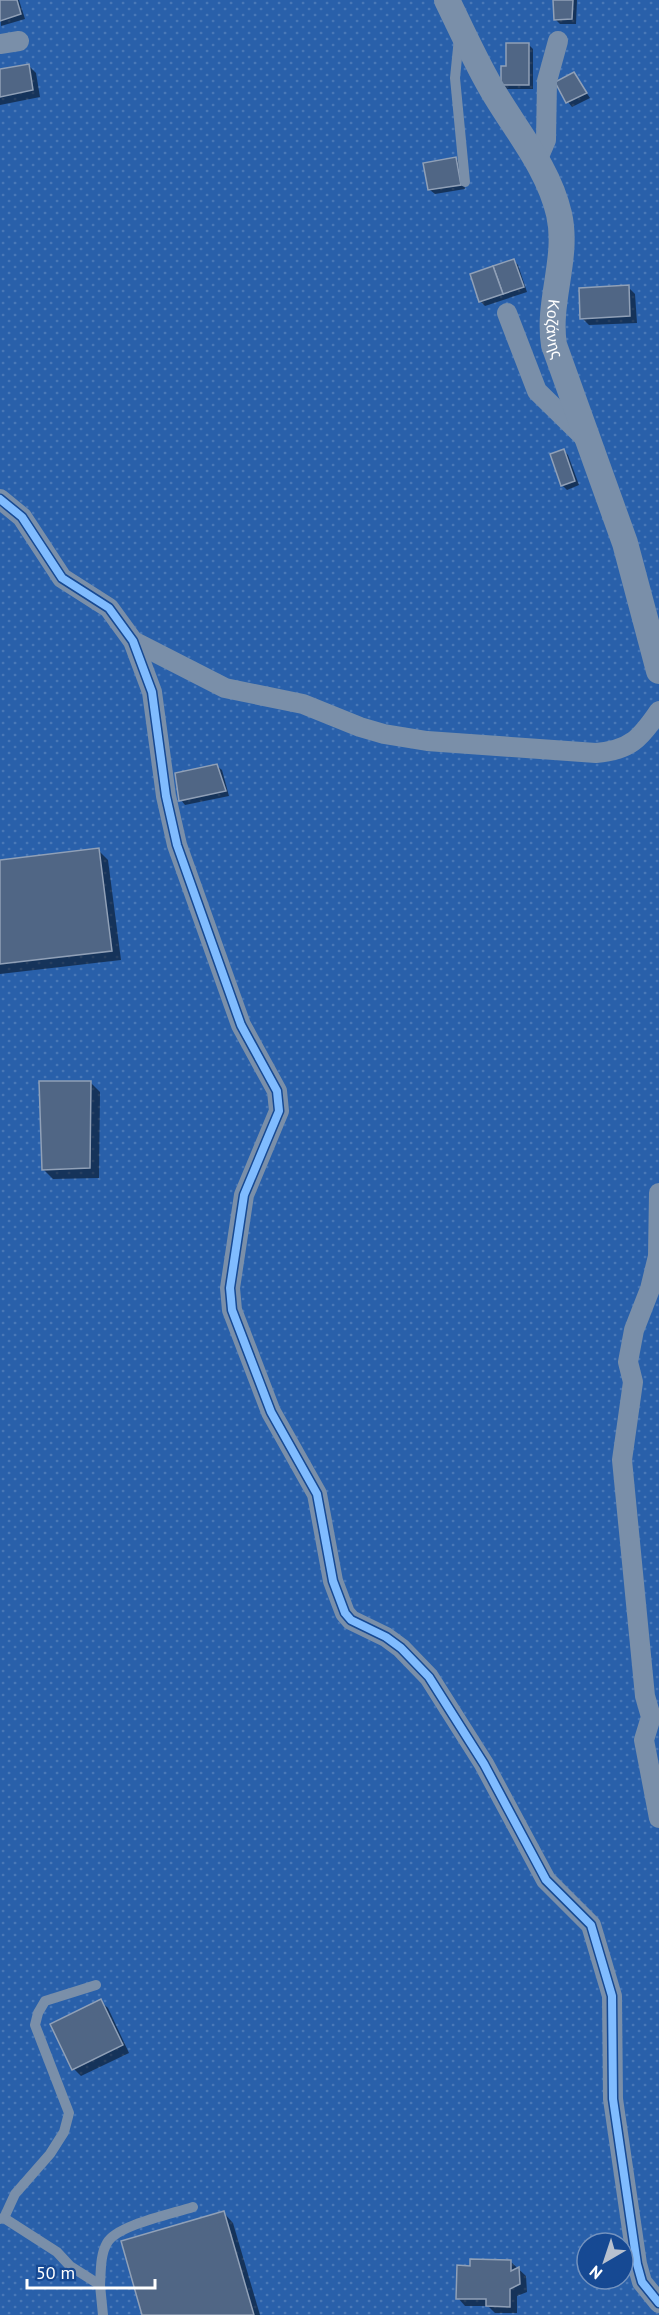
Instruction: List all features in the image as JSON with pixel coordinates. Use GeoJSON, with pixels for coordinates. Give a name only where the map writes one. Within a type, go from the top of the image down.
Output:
{"type":"FeatureCollection","features":[{"type":"Feature","properties":{"kind":"street","name":"Κοζάνης"},"geometry":{"type":"LineString","coordinates":[[447,0],[490,86],[537,161],[551,189],[561,231],[562,251],[553,316],[554,345],[625,543],[659,671]]}},
{"type":"Feature","properties":{"kind":"street"},"geometry":{"type":"LineString","coordinates":[[537,161],[548,130],[547,81],[558,41]]}},
{"type":"Feature","properties":{"kind":"street"},"geometry":{"type":"LineString","coordinates":[[507,313],[537,391],[588,441]]}},
{"type":"Feature","properties":{"kind":"street"},"geometry":{"type":"LineString","coordinates":[[0,499],[22,517],[62,578],[110,608],[133,641],[152,692],[166,796],[177,845],[241,1025],[270,1076],[280,1100],[279,1111],[244,1195],[230,1288],[232,1310],[271,1412],[317,1494],[333,1581],[345,1613],[351,1620],[401,1648],[429,1677],[484,1764],[546,1880],[591,1925],[612,1996],[613,2099],[637,2264],[642,2282],[659,2303]]}},
{"type":"Feature","properties":{"kind":"street"},"geometry":{"type":"LineString","coordinates":[[133,641],[231,690],[303,704],[360,728],[427,741],[596,753],[616,752],[642,735],[659,711]]}},
{"type":"Feature","properties":{"kind":"street"},"geometry":{"type":"LineString","coordinates":[[659,1193],[658,1256],[650,1289],[634,1330],[628,1362],[633,1382],[622,1460],[645,1696],[651,1717],[645,1740],[659,1818]]}},
{"type":"Feature","properties":{"kind":"lane"},"geometry":{"type":"LineString","coordinates":[[461,29],[455,78],[465,182]]}},
{"type":"Feature","properties":{"kind":"lane"},"geometry":{"type":"LineString","coordinates":[[96,1985],[45,2001],[38,2013],[35,2025],[69,2113],[64,2132],[50,2154],[15,2194],[2,2219],[57,2252],[70,2266],[100,2285]]}},
{"type":"Feature","properties":{"kind":"lane"},"geometry":{"type":"LineString","coordinates":[[103,2315],[100,2285],[102,2254],[107,2242],[118,2231],[193,2207]]}},
{"type":"Feature","properties":{"kind":"shaded area"},"geometry":{"type":"Polygon","coordinates":[[[0,0],[659,0],[659,2315],[0,2315],[0,0]]]}},
{"type":"Feature","properties":{"kind":"building"},"geometry":{"type":"Polygon","coordinates":[[[0,0],[17,0],[21,14],[0,21],[0,0]]]}},
{"type":"Feature","properties":{"kind":"building"},"geometry":{"type":"Polygon","coordinates":[[[553,0],[573,0],[572,19],[554,20],[553,0]]]}},
{"type":"Feature","properties":{"kind":"building"},"geometry":{"type":"Polygon","coordinates":[[[506,43],[529,43],[529,85],[501,85],[501,66],[506,66],[506,43]]]}},
{"type":"Feature","properties":{"kind":"building"},"geometry":{"type":"Polygon","coordinates":[[[29,64],[33,90],[0,97],[0,69],[29,64]]]}},
{"type":"Feature","properties":{"kind":"building"},"geometry":{"type":"Polygon","coordinates":[[[574,72],[587,93],[566,103],[555,82],[574,72]]]}},
{"type":"Feature","properties":{"kind":"building"},"geometry":{"type":"Polygon","coordinates":[[[456,157],[461,185],[428,190],[423,163],[456,157]]]}},
{"type":"Feature","properties":{"kind":"building"},"geometry":{"type":"Polygon","coordinates":[[[514,259],[524,287],[503,294],[493,266],[514,259]]]}},
{"type":"Feature","properties":{"kind":"building"},"geometry":{"type":"Polygon","coordinates":[[[493,266],[503,294],[479,302],[470,274],[493,266]]]}},
{"type":"Feature","properties":{"kind":"building"},"geometry":{"type":"Polygon","coordinates":[[[629,285],[630,316],[580,319],[579,288],[629,285]]]}},
{"type":"Feature","properties":{"kind":"building"},"geometry":{"type":"Polygon","coordinates":[[[564,449],[575,481],[561,486],[550,454],[564,449]]]}},
{"type":"Feature","properties":{"kind":"building"},"geometry":{"type":"Polygon","coordinates":[[[217,764],[226,791],[179,801],[175,773],[217,764]]]}},
{"type":"Feature","properties":{"kind":"building"},"geometry":{"type":"Polygon","coordinates":[[[99,848],[112,951],[0,964],[0,860],[99,848]]]}},
{"type":"Feature","properties":{"kind":"building"},"geometry":{"type":"Polygon","coordinates":[[[39,1081],[91,1081],[90,1168],[42,1170],[39,1081]]]}},
{"type":"Feature","properties":{"kind":"building"},"geometry":{"type":"Polygon","coordinates":[[[101,1999],[123,2045],[72,2070],[50,2024],[101,1999]]]}},
{"type":"Feature","properties":{"kind":"building"},"geometry":{"type":"Polygon","coordinates":[[[224,2211],[254,2315],[142,2315],[121,2241],[224,2211]]]}},
{"type":"Feature","properties":{"kind":"building"},"geometry":{"type":"Polygon","coordinates":[[[470,2259],[511,2260],[511,2271],[519,2267],[520,2284],[510,2289],[510,2307],[486,2306],[486,2299],[456,2299],[457,2265],[470,2266],[470,2259]]]}},
{"type":"Feature","properties":{"kind":"cycle path"},"geometry":{"type":"LineString","coordinates":[[0,499],[22,517],[62,578],[109,608],[133,641],[152,692],[166,796],[177,845],[241,1025],[277,1091],[279,1111],[244,1195],[230,1288],[232,1310],[271,1412],[317,1494],[333,1581],[345,1613],[351,1620],[386,1637],[401,1648],[429,1677],[484,1764],[546,1880],[591,1925],[612,1996],[613,2099],[637,2264],[642,2282],[659,2303]]}}]}
